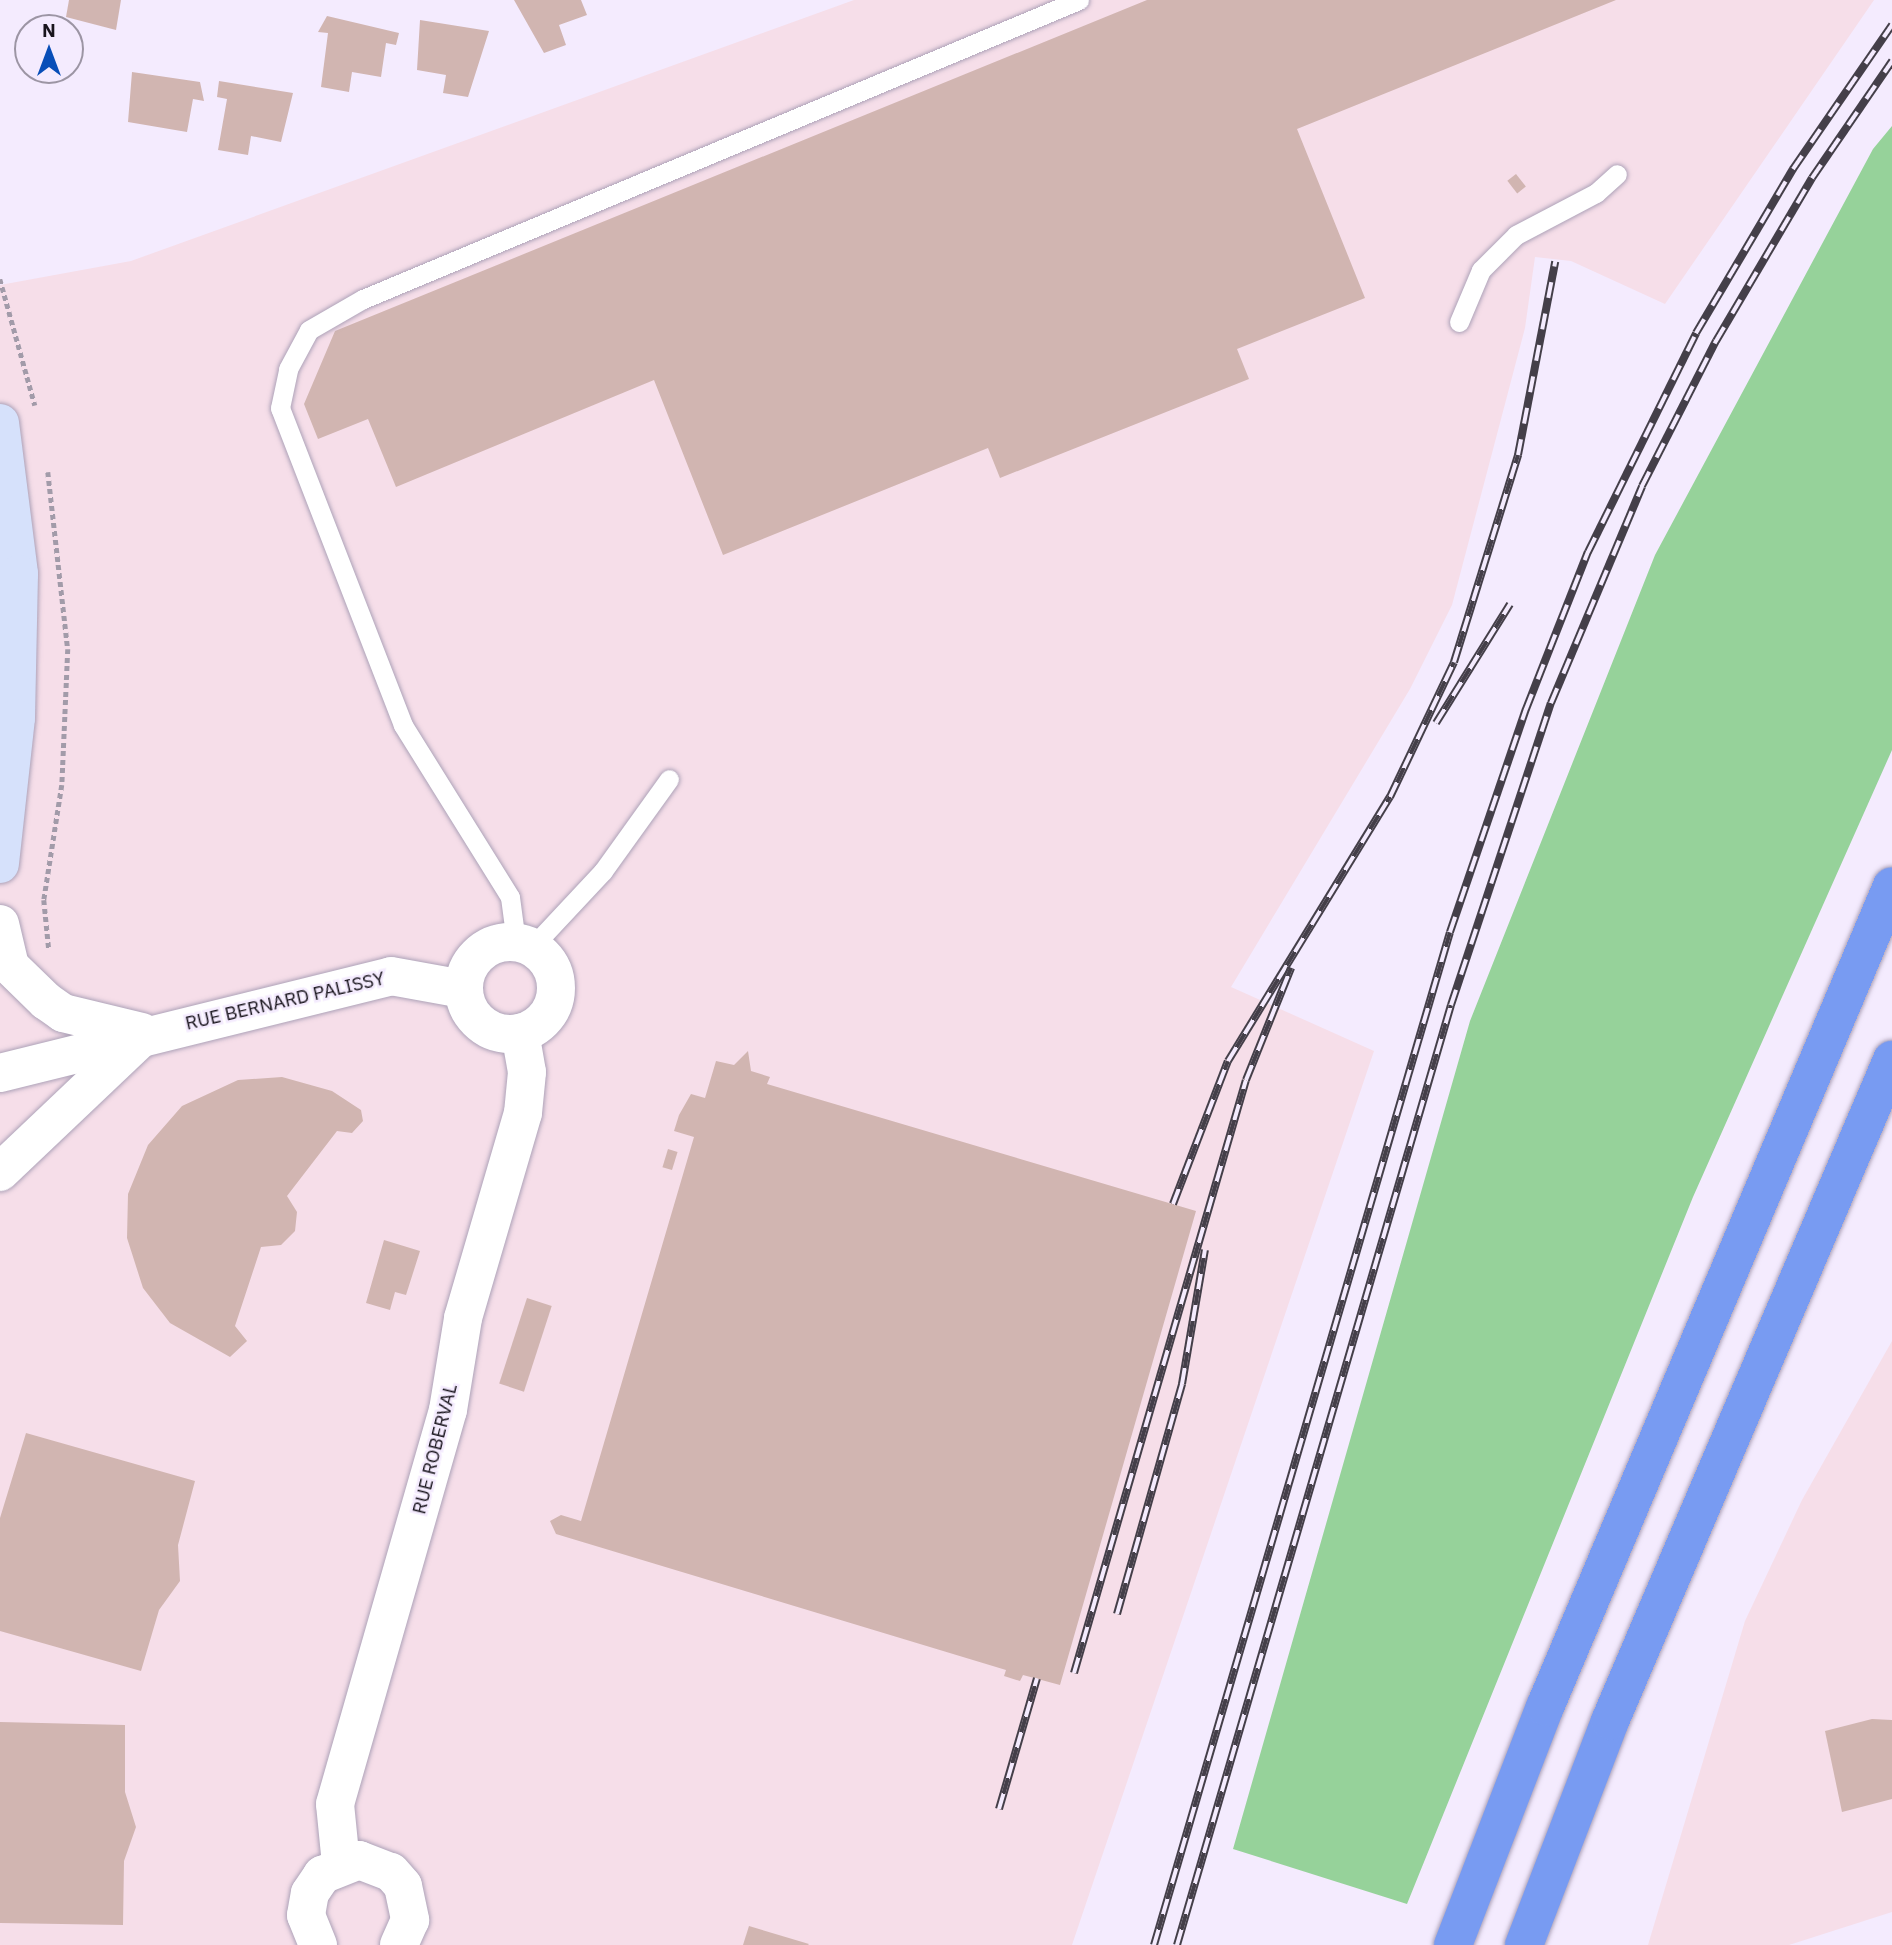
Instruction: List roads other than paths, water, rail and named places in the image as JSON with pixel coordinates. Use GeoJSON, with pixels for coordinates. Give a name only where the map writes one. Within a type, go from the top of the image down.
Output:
{"type":"FeatureCollection","features":[{"type":"Feature","properties":{"kind":"highway"},"geometry":{"type":"LineString","coordinates":[[1453,1945],[1545,1707],[1892,886]]}},
{"type":"Feature","properties":{"kind":"highway"},"geometry":{"type":"LineString","coordinates":[[1524,1945],[1610,1721],[1892,1060]]}},
{"type":"Feature","properties":{"kind":"main road"},"geometry":{"type":"LineString","coordinates":[[0,424],[19,574],[16,718],[0,864]]}},
{"type":"Feature","properties":{"kind":"street","name":"RUE BERNARD PALISSY"},"geometry":{"type":"LineString","coordinates":[[0,924],[10,966],[46,1002],[63,1013],[147,1033]]}},
{"type":"Feature","properties":{"kind":"street"},"geometry":{"type":"LineString","coordinates":[[524,944],[549,963],[557,986],[547,1016],[520,1034],[488,1029],[475,1019],[463,989],[474,958],[486,948],[524,944]]}},
{"type":"Feature","properties":{"kind":"street","name":"RUE BERNARD PALISSY"},"geometry":{"type":"LineString","coordinates":[[0,1073],[147,1033],[391,976],[463,989]]}},
{"type":"Feature","properties":{"kind":"street"},"geometry":{"type":"LineString","coordinates":[[0,1172],[147,1033]]}},
{"type":"Feature","properties":{"kind":"street","name":"RUE ROBERVAL"},"geometry":{"type":"LineString","coordinates":[[341,1864],[335,1804],[448,1410],[463,1318],[523,1113],[527,1072],[520,1034]]}},
{"type":"Feature","properties":{"kind":"street"},"geometry":{"type":"LineString","coordinates":[[318,1945],[306,1915],[310,1893],[341,1864],[376,1864],[403,1886],[410,1920],[398,1945]]}},
{"type":"Feature","properties":{"kind":"lane"},"geometry":{"type":"LineString","coordinates":[[669,779],[603,871],[524,944],[510,897],[403,725],[280,408],[288,369],[309,330],[363,299],[1079,0]]}},
{"type":"Feature","properties":{"kind":"lane"},"geometry":{"type":"LineString","coordinates":[[1458,322],[1481,271],[1516,235],[1596,193],[1617,174]]}},
{"type":"Feature","properties":{"kind":"railway"},"geometry":{"type":"LineString","coordinates":[[1154,1945],[1450,932],[1526,709],[1588,552],[1696,333],[1793,169],[1892,25]]}},
{"type":"Feature","properties":{"kind":"railway"},"geometry":{"type":"LineString","coordinates":[[1177,1945],[1451,1005],[1551,703],[1642,486],[1716,341],[1812,178],[1892,61]]}},
{"type":"Feature","properties":{"kind":"railway"},"geometry":{"type":"LineString","coordinates":[[1173,1204],[1228,1061],[1390,797],[1454,662],[1518,455],[1555,262]]}},
{"type":"Feature","properties":{"kind":"railway"},"geometry":{"type":"LineString","coordinates":[[1436,723],[1510,604]]}},
{"type":"Feature","properties":{"kind":"railway"},"geometry":{"type":"LineString","coordinates":[[1074,1673],[1246,1080],[1291,968]]}},
{"type":"Feature","properties":{"kind":"railway"},"geometry":{"type":"LineString","coordinates":[[1117,1614],[1182,1384],[1205,1250]]}},
{"type":"Feature","properties":{"kind":"railway"},"geometry":{"type":"LineString","coordinates":[[999,1809],[1037,1678]]}}]}
